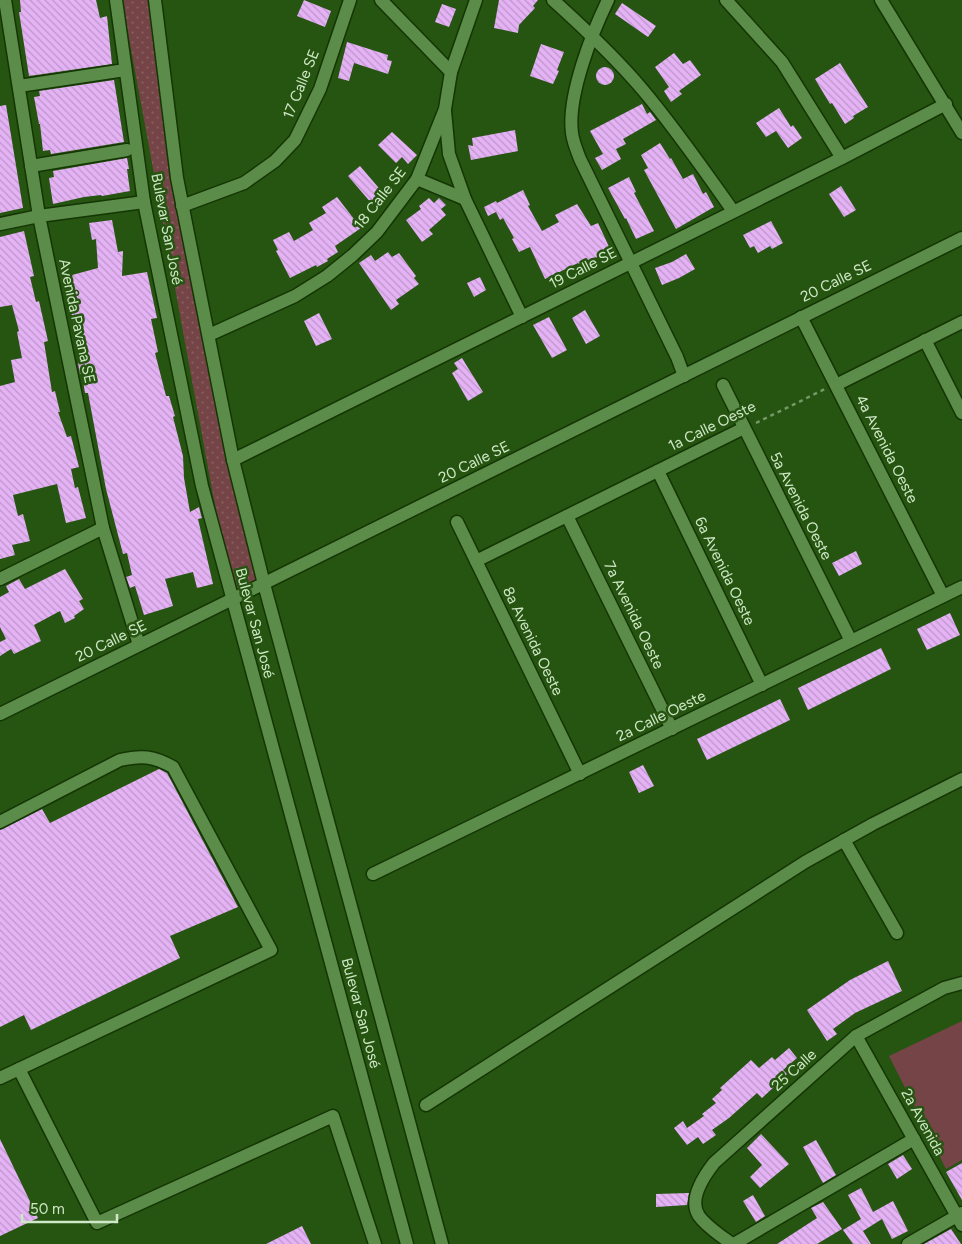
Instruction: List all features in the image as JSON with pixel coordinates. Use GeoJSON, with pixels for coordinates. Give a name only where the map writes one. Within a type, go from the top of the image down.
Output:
{"type":"FeatureCollection","features":[{"type":"Feature","properties":{"kind":"street","name":"Avenida Pavana SE"},"geometry":{"type":"LineString","coordinates":[[5,0],[39,216],[103,528],[139,645]]}},
{"type":"Feature","properties":{"kind":"street","name":"Bulevar San José"},"geometry":{"type":"LineString","coordinates":[[116,0],[144,202],[202,486],[407,1244]]}},
{"type":"Feature","properties":{"kind":"street","name":"Bulevar San José"},"geometry":{"type":"LineString","coordinates":[[154,0],[177,178],[233,460],[264,584],[442,1244]]}},
{"type":"Feature","properties":{"kind":"street","name":"17 Calle SE"},"geometry":{"type":"LineString","coordinates":[[182,206],[244,183],[275,161],[295,140],[320,89],[350,0]]}},
{"type":"Feature","properties":{"kind":"street"},"geometry":{"type":"LineString","coordinates":[[380,0],[452,72]]}},
{"type":"Feature","properties":{"kind":"street","name":"18 Calle SE"},"geometry":{"type":"LineString","coordinates":[[209,335],[295,296],[327,276],[377,232],[417,179],[445,109],[452,72],[476,0]]}},
{"type":"Feature","properties":{"kind":"street"},"geometry":{"type":"LineString","coordinates":[[553,0],[593,35],[642,89],[692,153],[733,211]]}},
{"type":"Feature","properties":{"kind":"street"},"geometry":{"type":"LineString","coordinates":[[608,0],[593,35],[577,85],[573,109],[572,134],[580,159],[684,376]]}},
{"type":"Feature","properties":{"kind":"street"},"geometry":{"type":"LineString","coordinates":[[726,0],[782,62],[842,158]]}},
{"type":"Feature","properties":{"kind":"street"},"geometry":{"type":"LineString","coordinates":[[881,0],[962,133]]}},
{"type":"Feature","properties":{"kind":"street"},"geometry":{"type":"LineString","coordinates":[[19,86],[125,70]]}},
{"type":"Feature","properties":{"kind":"street","name":"19 Calle SE"},"geometry":{"type":"LineString","coordinates":[[233,460],[842,158],[946,104]]}},
{"type":"Feature","properties":{"kind":"street"},"geometry":{"type":"LineString","coordinates":[[445,109],[450,154],[465,200],[522,317]]}},
{"type":"Feature","properties":{"kind":"street"},"geometry":{"type":"LineString","coordinates":[[31,166],[126,150]]}},
{"type":"Feature","properties":{"kind":"street"},"geometry":{"type":"LineString","coordinates":[[417,179],[465,200]]}},
{"type":"Feature","properties":{"kind":"street"},"geometry":{"type":"LineString","coordinates":[[0,224],[39,216],[144,202]]}},
{"type":"Feature","properties":{"kind":"street","name":"20 Calle SE"},"geometry":{"type":"LineString","coordinates":[[0,714],[962,238]]}},
{"type":"Feature","properties":{"kind":"street","name":"4a Avenida Oeste"},"geometry":{"type":"LineString","coordinates":[[801,316],[943,596]]}},
{"type":"Feature","properties":{"kind":"street"},"geometry":{"type":"LineString","coordinates":[[836,384],[962,322]]}},
{"type":"Feature","properties":{"kind":"street"},"geometry":{"type":"LineString","coordinates":[[925,340],[962,413]]}},
{"type":"Feature","properties":{"kind":"street","name":"5a Avenida Oeste"},"geometry":{"type":"LineString","coordinates":[[723,385],[851,641]]}},
{"type":"Feature","properties":{"kind":"street","name":"1a Calle Oeste"},"geometry":{"type":"LineString","coordinates":[[476,561],[744,428]]}},
{"type":"Feature","properties":{"kind":"street","name":"6a Avenida Oeste"},"geometry":{"type":"LineString","coordinates":[[658,471],[762,684]]}},
{"type":"Feature","properties":{"kind":"street","name":"7a Avenida Oeste"},"geometry":{"type":"LineString","coordinates":[[567,516],[672,729]]}},
{"type":"Feature","properties":{"kind":"street","name":"8a Avenida Oeste"},"geometry":{"type":"LineString","coordinates":[[457,522],[580,774]]}},
{"type":"Feature","properties":{"kind":"street"},"geometry":{"type":"LineString","coordinates":[[0,579],[103,528]]}},
{"type":"Feature","properties":{"kind":"street","name":"2a Calle Oeste"},"geometry":{"type":"LineString","coordinates":[[373,874],[962,587]]}},
{"type":"Feature","properties":{"kind":"street"},"geometry":{"type":"LineString","coordinates":[[0,822],[120,760],[135,757],[157,758],[173,767],[271,950],[0,1078]]}},
{"type":"Feature","properties":{"kind":"street"},"geometry":{"type":"LineString","coordinates":[[426,1104],[805,862],[962,779]]}},
{"type":"Feature","properties":{"kind":"street"},"geometry":{"type":"LineString","coordinates":[[844,840],[897,933]]}},
{"type":"Feature","properties":{"kind":"street","name":"25 Calle"},"geometry":{"type":"LineString","coordinates":[[733,1244],[704,1222],[698,1214],[696,1203],[699,1187],[704,1176],[714,1164],[856,1036],[944,988],[962,983]]}},
{"type":"Feature","properties":{"kind":"street","name":"2a Avenida"},"geometry":{"type":"LineString","coordinates":[[856,1036],[960,1218]]}},
{"type":"Feature","properties":{"kind":"street"},"geometry":{"type":"LineString","coordinates":[[19,1069],[97,1223],[333,1116],[375,1244]]}},
{"type":"Feature","properties":{"kind":"street"},"geometry":{"type":"LineString","coordinates":[[733,1244],[914,1139]]}},
{"type":"Feature","properties":{"kind":"street"},"geometry":{"type":"LineString","coordinates":[[908,1244],[960,1218]]}},
{"type":"Feature","properties":{"kind":"path","name":"1a Calle Oeste"},"geometry":{"type":"LineString","coordinates":[[744,428],[836,384]]}},
{"type":"Feature","properties":{"kind":"shaded area"},"geometry":{"type":"Polygon","coordinates":[[[122,0],[156,0],[183,178],[262,584],[232,598],[122,0]]]}},
{"type":"Feature","properties":{"kind":"shaded area"},"geometry":{"type":"Polygon","coordinates":[[[962,1021],[962,1160],[946,1169],[889,1056],[962,1021]]]}},
{"type":"Feature","properties":{"kind":"building"},"geometry":{"type":"Polygon","coordinates":[[[20,0],[96,0],[100,18],[107,16],[112,64],[29,76],[19,12],[21,12],[20,0]]]}},
{"type":"Feature","properties":{"kind":"building"},"geometry":{"type":"Polygon","coordinates":[[[304,0],[331,11],[325,27],[297,16],[304,0]]]}},
{"type":"Feature","properties":{"kind":"building"},"geometry":{"type":"Polygon","coordinates":[[[499,0],[538,0],[533,6],[535,8],[519,25],[518,33],[494,28],[499,0]]]}},
{"type":"Feature","properties":{"kind":"building"},"geometry":{"type":"Polygon","coordinates":[[[622,3],[656,26],[648,37],[615,14],[622,3]]]}},
{"type":"Feature","properties":{"kind":"building"},"geometry":{"type":"Polygon","coordinates":[[[442,4],[456,9],[449,27],[435,22],[442,4]]]}},
{"type":"Feature","properties":{"kind":"building"},"geometry":{"type":"Polygon","coordinates":[[[347,42],[388,55],[387,60],[392,61],[388,74],[354,63],[349,81],[338,78],[347,42]]]}},
{"type":"Feature","properties":{"kind":"building"},"geometry":{"type":"Polygon","coordinates":[[[541,44],[564,52],[553,84],[530,76],[541,44]]]}},
{"type":"Feature","properties":{"kind":"building"},"geometry":{"type":"Polygon","coordinates":[[[674,53],[683,64],[690,60],[701,75],[679,91],[682,94],[671,102],[664,91],[669,87],[655,67],[674,53]]]}},
{"type":"Feature","properties":{"kind":"building"},"geometry":{"type":"Polygon","coordinates":[[[840,63],[868,107],[853,116],[854,118],[845,124],[815,79],[840,63]]]}},
{"type":"Feature","properties":{"kind":"building"},"geometry":{"type":"Polygon","coordinates":[[[605,67],[611,70],[614,76],[611,82],[605,85],[599,82],[596,76],[599,70],[605,67]]]}},
{"type":"Feature","properties":{"kind":"building"},"geometry":{"type":"Polygon","coordinates":[[[114,80],[124,142],[51,154],[50,150],[43,151],[34,97],[40,96],[39,91],[114,80]]]}},
{"type":"Feature","properties":{"kind":"building"},"geometry":{"type":"Polygon","coordinates":[[[642,104],[647,114],[650,112],[656,120],[623,139],[626,144],[616,149],[621,159],[602,170],[595,158],[603,154],[590,131],[642,104]]]}},
{"type":"Feature","properties":{"kind":"building"},"geometry":{"type":"Polygon","coordinates":[[[6,105],[23,208],[0,213],[0,106],[6,105]]]}},
{"type":"Feature","properties":{"kind":"building"},"geometry":{"type":"Polygon","coordinates":[[[779,108],[791,127],[793,125],[802,138],[788,148],[776,131],[766,137],[756,123],[779,108]]]}},
{"type":"Feature","properties":{"kind":"building"},"geometry":{"type":"Polygon","coordinates":[[[515,130],[518,151],[471,160],[468,145],[473,146],[472,138],[515,130]]]}},
{"type":"Feature","properties":{"kind":"building"},"geometry":{"type":"Polygon","coordinates":[[[392,132],[417,155],[408,164],[402,157],[396,163],[378,145],[392,132]]]}},
{"type":"Feature","properties":{"kind":"building"},"geometry":{"type":"Polygon","coordinates":[[[660,143],[683,179],[693,174],[703,194],[706,192],[714,207],[676,229],[644,170],[648,168],[641,155],[660,143]]]}},
{"type":"Feature","properties":{"kind":"building"},"geometry":{"type":"Polygon","coordinates":[[[127,158],[130,191],[84,197],[53,204],[49,178],[54,177],[53,171],[127,158]]]}},
{"type":"Feature","properties":{"kind":"building"},"geometry":{"type":"Polygon","coordinates":[[[360,166],[384,194],[372,204],[348,176],[360,166]]]}},
{"type":"Feature","properties":{"kind":"building"},"geometry":{"type":"Polygon","coordinates":[[[629,177],[636,192],[634,193],[654,231],[636,239],[608,188],[629,177]]]}},
{"type":"Feature","properties":{"kind":"building"},"geometry":{"type":"Polygon","coordinates":[[[841,186],[856,210],[844,217],[829,194],[841,186]]]}},
{"type":"Feature","properties":{"kind":"building"},"geometry":{"type":"Polygon","coordinates":[[[523,190],[530,205],[528,206],[542,231],[559,222],[555,215],[577,204],[591,226],[598,223],[611,251],[597,258],[578,263],[545,279],[530,247],[519,252],[503,218],[500,220],[496,212],[488,216],[484,207],[496,201],[497,203],[523,190]]]}},
{"type":"Feature","properties":{"kind":"building"},"geometry":{"type":"Polygon","coordinates":[[[337,197],[361,228],[335,246],[338,252],[327,259],[328,261],[290,278],[276,251],[278,250],[273,240],[289,232],[294,241],[313,230],[309,223],[326,213],[322,207],[337,197]]]}},
{"type":"Feature","properties":{"kind":"building"},"geometry":{"type":"Polygon","coordinates":[[[429,198],[434,203],[439,198],[446,205],[441,209],[446,215],[429,230],[433,234],[422,242],[406,220],[421,209],[419,206],[429,198]]]}},
{"type":"Feature","properties":{"kind":"building"},"geometry":{"type":"Polygon","coordinates":[[[112,220],[118,252],[123,251],[122,276],[147,272],[157,318],[151,319],[158,352],[155,353],[166,396],[169,396],[175,416],[173,417],[183,456],[184,478],[190,512],[199,507],[202,518],[198,519],[213,584],[197,588],[193,572],[165,579],[173,606],[144,615],[135,586],[130,588],[126,577],[132,575],[127,553],[123,554],[106,489],[88,393],[85,393],[82,374],[80,374],[76,339],[78,339],[70,308],[68,309],[61,278],[98,268],[96,239],[92,240],[89,223],[112,220]]]}},
{"type":"Feature","properties":{"kind":"building"},"geometry":{"type":"Polygon","coordinates":[[[771,221],[783,243],[772,249],[770,246],[758,253],[754,246],[750,248],[743,235],[771,221]]]}},
{"type":"Feature","properties":{"kind":"building"},"geometry":{"type":"Polygon","coordinates":[[[24,231],[34,276],[30,277],[36,302],[39,301],[48,341],[44,342],[52,392],[55,391],[60,412],[58,412],[67,437],[71,436],[79,467],[71,469],[75,488],[78,487],[86,518],[66,523],[57,484],[13,495],[18,516],[23,514],[30,541],[12,545],[15,555],[0,559],[0,386],[15,382],[11,360],[22,358],[17,332],[19,331],[12,305],[0,307],[0,237],[24,231]]]}},
{"type":"Feature","properties":{"kind":"building"},"geometry":{"type":"Polygon","coordinates":[[[388,252],[392,257],[399,253],[416,276],[414,278],[419,284],[396,300],[399,304],[391,310],[359,263],[371,255],[375,261],[388,252]]]}},
{"type":"Feature","properties":{"kind":"building"},"geometry":{"type":"Polygon","coordinates":[[[686,254],[695,269],[662,285],[655,268],[672,262],[686,254]]]}},
{"type":"Feature","properties":{"kind":"building"},"geometry":{"type":"Polygon","coordinates":[[[480,277],[486,290],[474,297],[467,283],[480,277]]]}},
{"type":"Feature","properties":{"kind":"building"},"geometry":{"type":"Polygon","coordinates":[[[585,310],[600,336],[586,344],[572,318],[585,310]]]}},
{"type":"Feature","properties":{"kind":"building"},"geometry":{"type":"Polygon","coordinates":[[[319,313],[332,339],[316,346],[304,321],[319,313]]]}},
{"type":"Feature","properties":{"kind":"building"},"geometry":{"type":"Polygon","coordinates":[[[549,317],[567,350],[552,358],[533,325],[549,317]]]}},
{"type":"Feature","properties":{"kind":"building"},"geometry":{"type":"Polygon","coordinates":[[[462,358],[483,392],[468,401],[452,373],[458,369],[454,363],[462,358]]]}},
{"type":"Feature","properties":{"kind":"building"},"geometry":{"type":"Polygon","coordinates":[[[856,551],[862,564],[839,576],[832,563],[856,551]]]}},
{"type":"Feature","properties":{"kind":"building"},"geometry":{"type":"Polygon","coordinates":[[[65,569],[83,599],[79,601],[84,609],[74,616],[75,618],[65,623],[60,611],[34,625],[41,641],[14,654],[11,649],[0,656],[0,642],[6,639],[0,627],[0,597],[9,592],[6,586],[19,579],[25,589],[65,569]]]}},
{"type":"Feature","properties":{"kind":"building"},"geometry":{"type":"Polygon","coordinates":[[[950,613],[960,635],[927,650],[917,629],[950,613]]]}},
{"type":"Feature","properties":{"kind":"building"},"geometry":{"type":"Polygon","coordinates":[[[881,648],[891,669],[808,710],[798,688],[881,648]]]}},
{"type":"Feature","properties":{"kind":"building"},"geometry":{"type":"Polygon","coordinates":[[[780,699],[790,720],[707,760],[697,739],[780,699]]]}},
{"type":"Feature","properties":{"kind":"building"},"geometry":{"type":"Polygon","coordinates":[[[643,765],[654,786],[639,793],[629,772],[643,765]]]}},
{"type":"Feature","properties":{"kind":"building"},"geometry":{"type":"Polygon","coordinates":[[[159,769],[167,773],[238,907],[170,936],[180,958],[31,1030],[24,1015],[0,1027],[0,830],[42,809],[50,823],[159,769]]]}},
{"type":"Feature","properties":{"kind":"building"},"geometry":{"type":"Polygon","coordinates":[[[888,961],[902,991],[855,1013],[833,1029],[837,1034],[827,1041],[807,1010],[850,980],[888,961]]]}},
{"type":"Feature","properties":{"kind":"building"},"geometry":{"type":"Polygon","coordinates":[[[789,1048],[797,1058],[783,1070],[787,1074],[775,1086],[762,1098],[757,1093],[729,1118],[712,1130],[716,1135],[703,1144],[698,1137],[687,1145],[674,1128],[683,1121],[687,1128],[704,1116],[702,1114],[716,1103],[712,1099],[722,1090],[720,1088],[751,1060],[759,1068],[772,1057],[775,1060],[789,1048]]]}},
{"type":"Feature","properties":{"kind":"building"},"geometry":{"type":"Polygon","coordinates":[[[761,1134],[789,1164],[760,1188],[750,1177],[762,1165],[747,1148],[761,1134]]]}},
{"type":"Feature","properties":{"kind":"building"},"geometry":{"type":"Polygon","coordinates":[[[0,1139],[38,1218],[0,1236],[0,1139]]]}},
{"type":"Feature","properties":{"kind":"building"},"geometry":{"type":"Polygon","coordinates":[[[816,1140],[836,1175],[823,1183],[803,1147],[816,1140]]]}},
{"type":"Feature","properties":{"kind":"building"},"geometry":{"type":"Polygon","coordinates":[[[903,1155],[912,1169],[897,1179],[888,1164],[903,1155]]]}},
{"type":"Feature","properties":{"kind":"building"},"geometry":{"type":"Polygon","coordinates":[[[962,1163],[962,1200],[946,1172],[962,1163]]]}},
{"type":"Feature","properties":{"kind":"building"},"geometry":{"type":"Polygon","coordinates":[[[861,1188],[873,1212],[893,1201],[908,1231],[892,1239],[882,1219],[863,1231],[871,1244],[853,1244],[843,1230],[861,1219],[848,1195],[861,1188]]]}},
{"type":"Feature","properties":{"kind":"building"},"geometry":{"type":"Polygon","coordinates":[[[689,1193],[687,1205],[656,1207],[656,1194],[689,1193]]]}},
{"type":"Feature","properties":{"kind":"building"},"geometry":{"type":"Polygon","coordinates":[[[753,1195],[765,1216],[756,1222],[743,1201],[753,1195]]]}},
{"type":"Feature","properties":{"kind":"building"},"geometry":{"type":"Polygon","coordinates":[[[823,1202],[842,1229],[817,1244],[777,1244],[817,1218],[811,1208],[823,1202]]]}},
{"type":"Feature","properties":{"kind":"building"},"geometry":{"type":"Polygon","coordinates":[[[302,1226],[311,1244],[266,1244],[302,1226]]]}},
{"type":"Feature","properties":{"kind":"building"},"geometry":{"type":"Polygon","coordinates":[[[951,1229],[961,1244],[924,1244],[951,1229]]]}}]}
